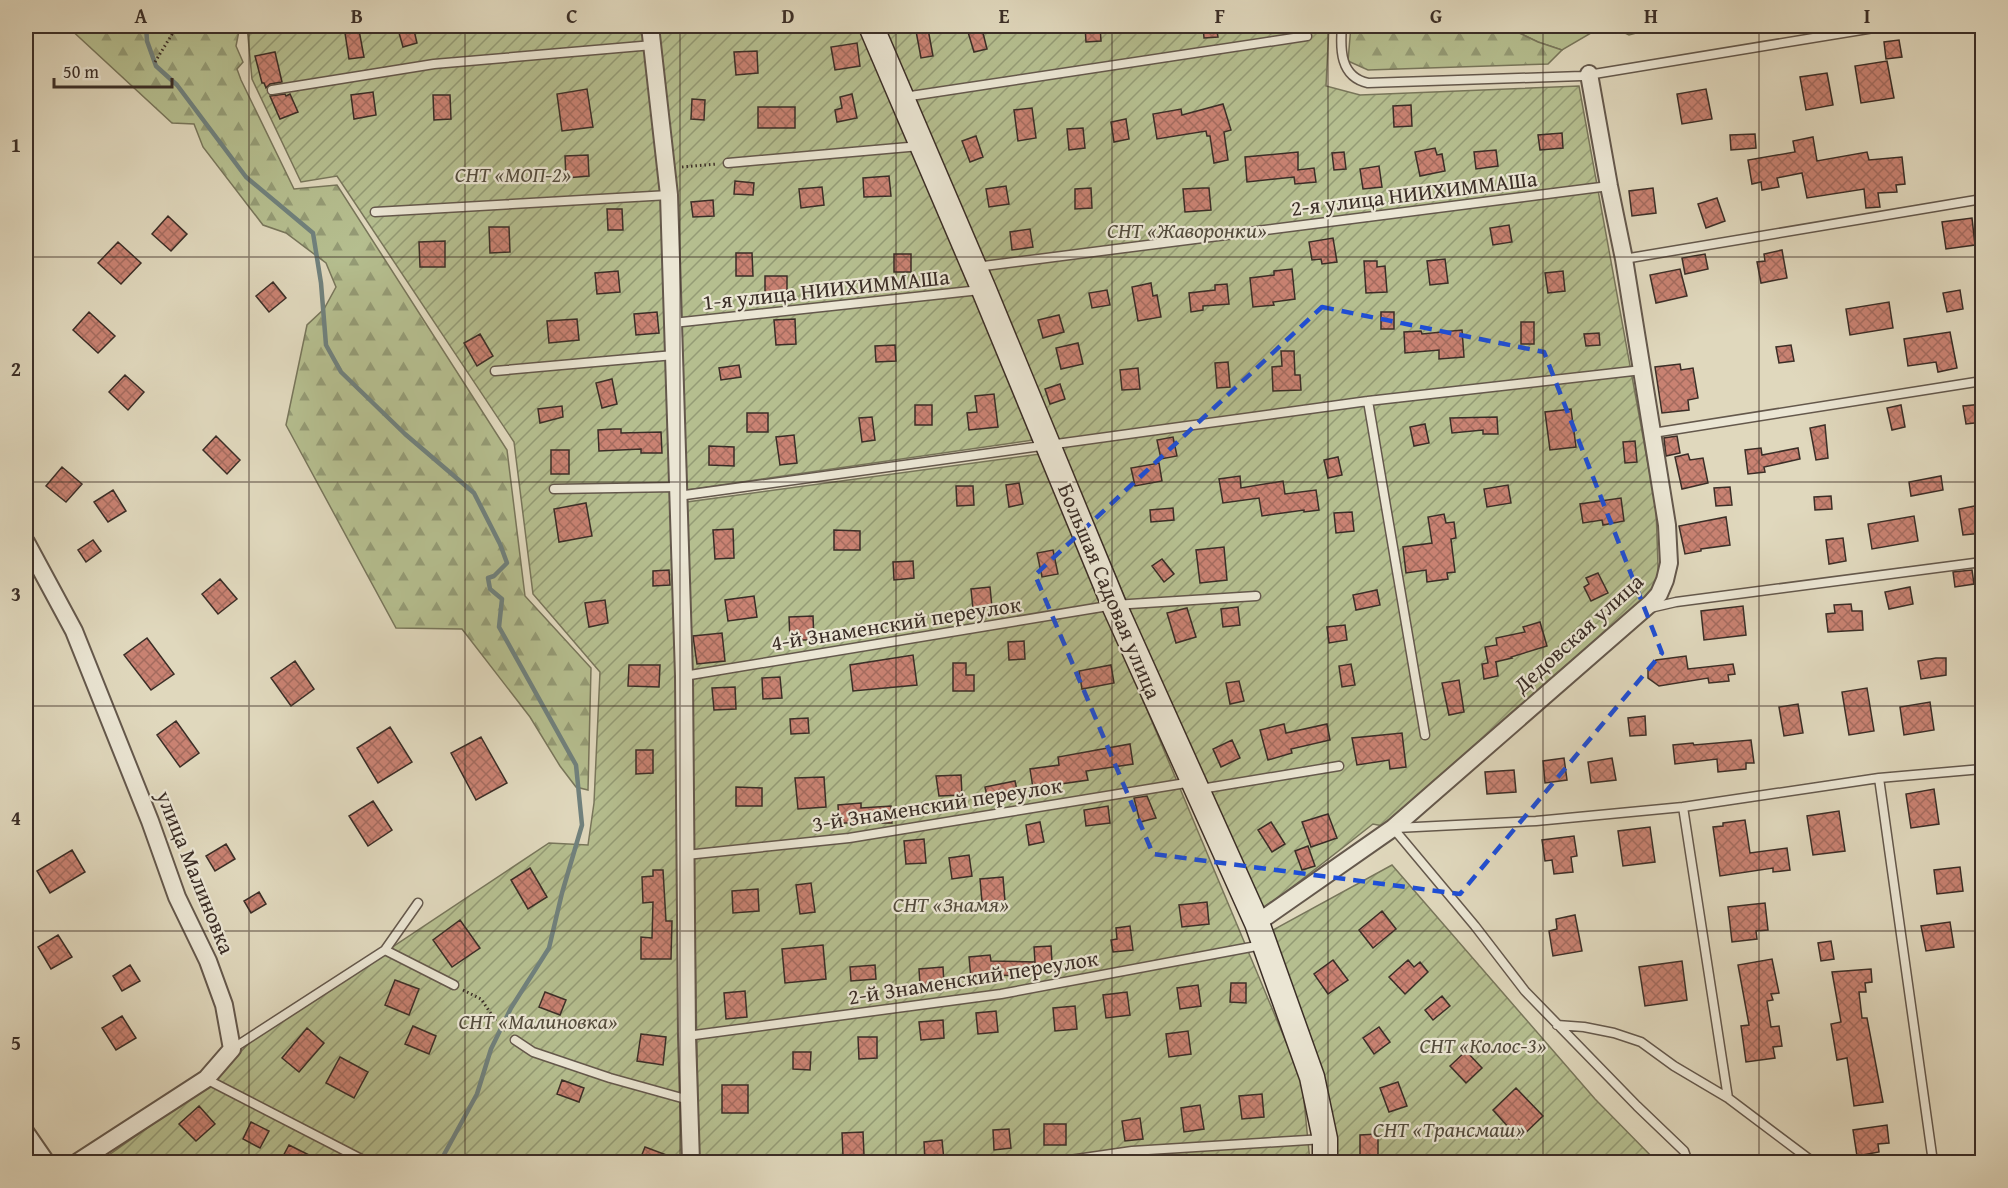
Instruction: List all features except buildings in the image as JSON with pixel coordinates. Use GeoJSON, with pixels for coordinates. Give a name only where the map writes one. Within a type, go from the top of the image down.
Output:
{"type":"FeatureCollection","features":[{"type":"Feature","properties":{"kind":"street"},"geometry":{"type":"LineString","coordinates":[[650,26],[669,195],[684,676],[687,1036],[691,1162]]}},
{"type":"Feature","properties":{"kind":"street","name":"Большая Садовая улица"},"geometry":{"type":"LineString","coordinates":[[871,26],[984,290],[1114,605],[1260,934],[1312,1077],[1325,1151]]}},
{"type":"Feature","properties":{"kind":"street","name":"Дедовская улица"},"geometry":{"type":"LineString","coordinates":[[1260,934],[1393,828],[1642,610],[1659,594],[1665,580],[1669,563],[1667,525],[1624,259],[1589,74]]}},
{"type":"Feature","properties":{"kind":"street","name":"улица Малиновка"},"geometry":{"type":"LineString","coordinates":[[26,542],[74,631],[150,821],[177,897],[208,961],[224,1005],[232,1049]]}},
{"type":"Feature","properties":{"kind":"street"},"geometry":{"type":"LineString","coordinates":[[78,1162],[206,1079],[232,1049]]}},
{"type":"Feature","properties":{"kind":"street"},"geometry":{"type":"LineString","coordinates":[[26,1133],[46,1162]]}},
{"type":"Feature","properties":{"kind":"lane"},"geometry":{"type":"LineString","coordinates":[[1342,26],[1341,46],[1347,70],[1359,81],[1368,83],[1589,74],[1886,26]]}},
{"type":"Feature","properties":{"kind":"lane"},"geometry":{"type":"LineString","coordinates":[[901,97],[1307,36]]}},
{"type":"Feature","properties":{"kind":"lane"},"geometry":{"type":"LineString","coordinates":[[272,90],[434,64],[653,45]]}},
{"type":"Feature","properties":{"kind":"lane"},"geometry":{"type":"LineString","coordinates":[[728,163],[923,146]]}},
{"type":"Feature","properties":{"kind":"lane","name":"2-я улица НИИХИММАШа"},"geometry":{"type":"LineString","coordinates":[[974,267],[1609,186]]}},
{"type":"Feature","properties":{"kind":"lane"},"geometry":{"type":"LineString","coordinates":[[375,212],[669,195]]}},
{"type":"Feature","properties":{"kind":"lane"},"geometry":{"type":"LineString","coordinates":[[1624,259],[1983,199]]}},
{"type":"Feature","properties":{"kind":"lane","name":"1-я улица НИИХИММАШа"},"geometry":{"type":"LineString","coordinates":[[673,322],[984,290]]}},
{"type":"Feature","properties":{"kind":"lane"},"geometry":{"type":"LineString","coordinates":[[495,371],[674,355]]}},
{"type":"Feature","properties":{"kind":"lane"},"geometry":{"type":"LineString","coordinates":[[554,489],[678,491],[1048,445],[1368,401],[1642,370]]}},
{"type":"Feature","properties":{"kind":"lane"},"geometry":{"type":"LineString","coordinates":[[1653,433],[1983,381]]}},
{"type":"Feature","properties":{"kind":"lane"},"geometry":{"type":"LineString","coordinates":[[1368,401],[1425,735]]}},
{"type":"Feature","properties":{"kind":"lane"},"geometry":{"type":"LineString","coordinates":[[1642,610],[1676,602],[1983,562]]}},
{"type":"Feature","properties":{"kind":"lane","name":"4-й Знаменский переулок"},"geometry":{"type":"LineString","coordinates":[[684,676],[1114,605],[1256,596]]}},
{"type":"Feature","properties":{"kind":"lane","name":"3-й Знаменский переулок"},"geometry":{"type":"LineString","coordinates":[[686,855],[849,838],[1339,766]]}},
{"type":"Feature","properties":{"kind":"lane"},"geometry":{"type":"LineString","coordinates":[[1393,828],[1536,821],[1683,807],[1879,778],[1983,769]]}},
{"type":"Feature","properties":{"kind":"lane"},"geometry":{"type":"LineString","coordinates":[[1879,778],[1933,1162]]}},
{"type":"Feature","properties":{"kind":"lane"},"geometry":{"type":"LineString","coordinates":[[1683,807],[1728,1098]]}},
{"type":"Feature","properties":{"kind":"lane"},"geometry":{"type":"LineString","coordinates":[[1393,828],[1475,926],[1525,991],[1684,1151],[1688,1162]]}},
{"type":"Feature","properties":{"kind":"lane"},"geometry":{"type":"LineString","coordinates":[[232,1049],[385,950],[418,903]]}},
{"type":"Feature","properties":{"kind":"lane","name":"2-й Знаменский переулок"},"geometry":{"type":"LineString","coordinates":[[687,1036],[1001,994],[1260,934]]}},
{"type":"Feature","properties":{"kind":"lane"},"geometry":{"type":"LineString","coordinates":[[385,950],[454,985]]}},
{"type":"Feature","properties":{"kind":"lane"},"geometry":{"type":"LineString","coordinates":[[1557,1025],[1614,1033],[1641,1042],[1674,1066],[1728,1098],[1813,1162]]}},
{"type":"Feature","properties":{"kind":"lane"},"geometry":{"type":"LineString","coordinates":[[515,1040],[533,1052],[610,1078],[689,1100]]}},
{"type":"Feature","properties":{"kind":"lane"},"geometry":{"type":"LineString","coordinates":[[206,1079],[367,1162]]}},
{"type":"Feature","properties":{"kind":"lane"},"geometry":{"type":"LineString","coordinates":[[1056,1162],[1132,1150],[1325,1151]]}},
{"type":"Feature","properties":{"kind":"lane"},"geometry":{"type":"LineString","coordinates":[[1132,1150],[1132,1162]]}},
{"type":"Feature","properties":{"kind":"path"},"geometry":{"type":"LineString","coordinates":[[155,62],[177,26]]}},
{"type":"Feature","properties":{"kind":"path"},"geometry":{"type":"LineString","coordinates":[[667,168],[728,163]]}},
{"type":"Feature","properties":{"kind":"path"},"geometry":{"type":"LineString","coordinates":[[454,985],[481,999],[496,1021]]}},
{"type":"Feature","properties":{"kind":"highlighted area"},"geometry":{"type":"Polygon","coordinates":[[[1322,307],[1544,352],[1662,653],[1460,894],[1153,854],[1035,575],[1322,307]]]}},
{"type":"Feature","properties":{"kind":"green space"},"geometry":{"type":"Polygon","coordinates":[[[67,26],[240,26],[236,46],[243,62],[237,69],[294,189],[337,185],[507,450],[525,596],[591,668],[588,790],[576,787],[560,766],[530,717],[462,629],[396,628],[286,425],[307,325],[324,309],[336,287],[326,263],[286,233],[263,225],[203,147],[194,124],[172,123],[67,26]]]}},
{"type":"Feature","properties":{"kind":"green space","name":"СНТ «Малиновка»"},"geometry":{"type":"Polygon","coordinates":[[[247,26],[644,26],[663,183],[674,558],[682,1162],[99,1162],[211,1083],[251,1041],[549,843],[588,845],[594,803],[600,672],[533,594],[514,442],[337,176],[301,182],[252,79],[247,26]]]}},
{"type":"Feature","properties":{"kind":"green space"},"geometry":{"type":"Polygon","coordinates":[[[657,26],[859,26],[1034,440],[686,490],[657,26]]]}},
{"type":"Feature","properties":{"kind":"green space","name":"СНТ «Жаворонки»"},"geometry":{"type":"Polygon","coordinates":[[[883,26],[1329,26],[1326,86],[1360,95],[1579,86],[1656,508],[1659,594],[1393,828],[1373,824],[1263,910],[1132,615],[883,26]]]}},
{"type":"Feature","properties":{"kind":"green space"},"geometry":{"type":"Polygon","coordinates":[[[1351,26],[1518,26],[1517,32],[1562,50],[1548,64],[1368,70],[1348,61],[1351,26]]]}},
{"type":"Feature","properties":{"kind":"green space"},"geometry":{"type":"Polygon","coordinates":[[[1518,26],[1603,26],[1562,50],[1516,31],[1518,26]]]}},
{"type":"Feature","properties":{"kind":"green space"},"geometry":{"type":"Polygon","coordinates":[[[1610,26],[1662,26],[1629,35],[1610,26]]]}},
{"type":"Feature","properties":{"kind":"green space","name":"СНТ «Знамя»"},"geometry":{"type":"Polygon","coordinates":[[[1040,454],[1302,1080],[1310,1162],[699,1162],[687,502],[1040,454]]]}},
{"type":"Feature","properties":{"kind":"green space"},"geometry":{"type":"Polygon","coordinates":[[[1392,865],[1595,1099],[1657,1162],[1336,1162],[1271,931],[1392,865]]]}},
{"type":"Feature","properties":{"kind":"waterway"},"geometry":{"type":"LineString","coordinates":[[146,26],[147,41],[156,66],[177,85],[246,177],[313,233],[321,283],[326,345],[341,372],[405,434],[474,493],[507,563],[494,576],[488,578],[490,589],[502,599],[499,627],[576,765],[582,825],[549,948],[511,1008],[491,1049],[477,1094],[440,1162]]}},
{"type":"Feature","properties":{"kind":"park label","name":"СНТ «МОП-2»"},"geometry":{"type":"Point","coordinates":[513,174]}},
{"type":"Feature","properties":{"kind":"park label","name":"СНТ «Колос-3»"},"geometry":{"type":"Point","coordinates":[1483,1045]}},
{"type":"Feature","properties":{"kind":"park label","name":"СНТ «Трансмаш»"},"geometry":{"type":"Point","coordinates":[1449,1129]}}]}
